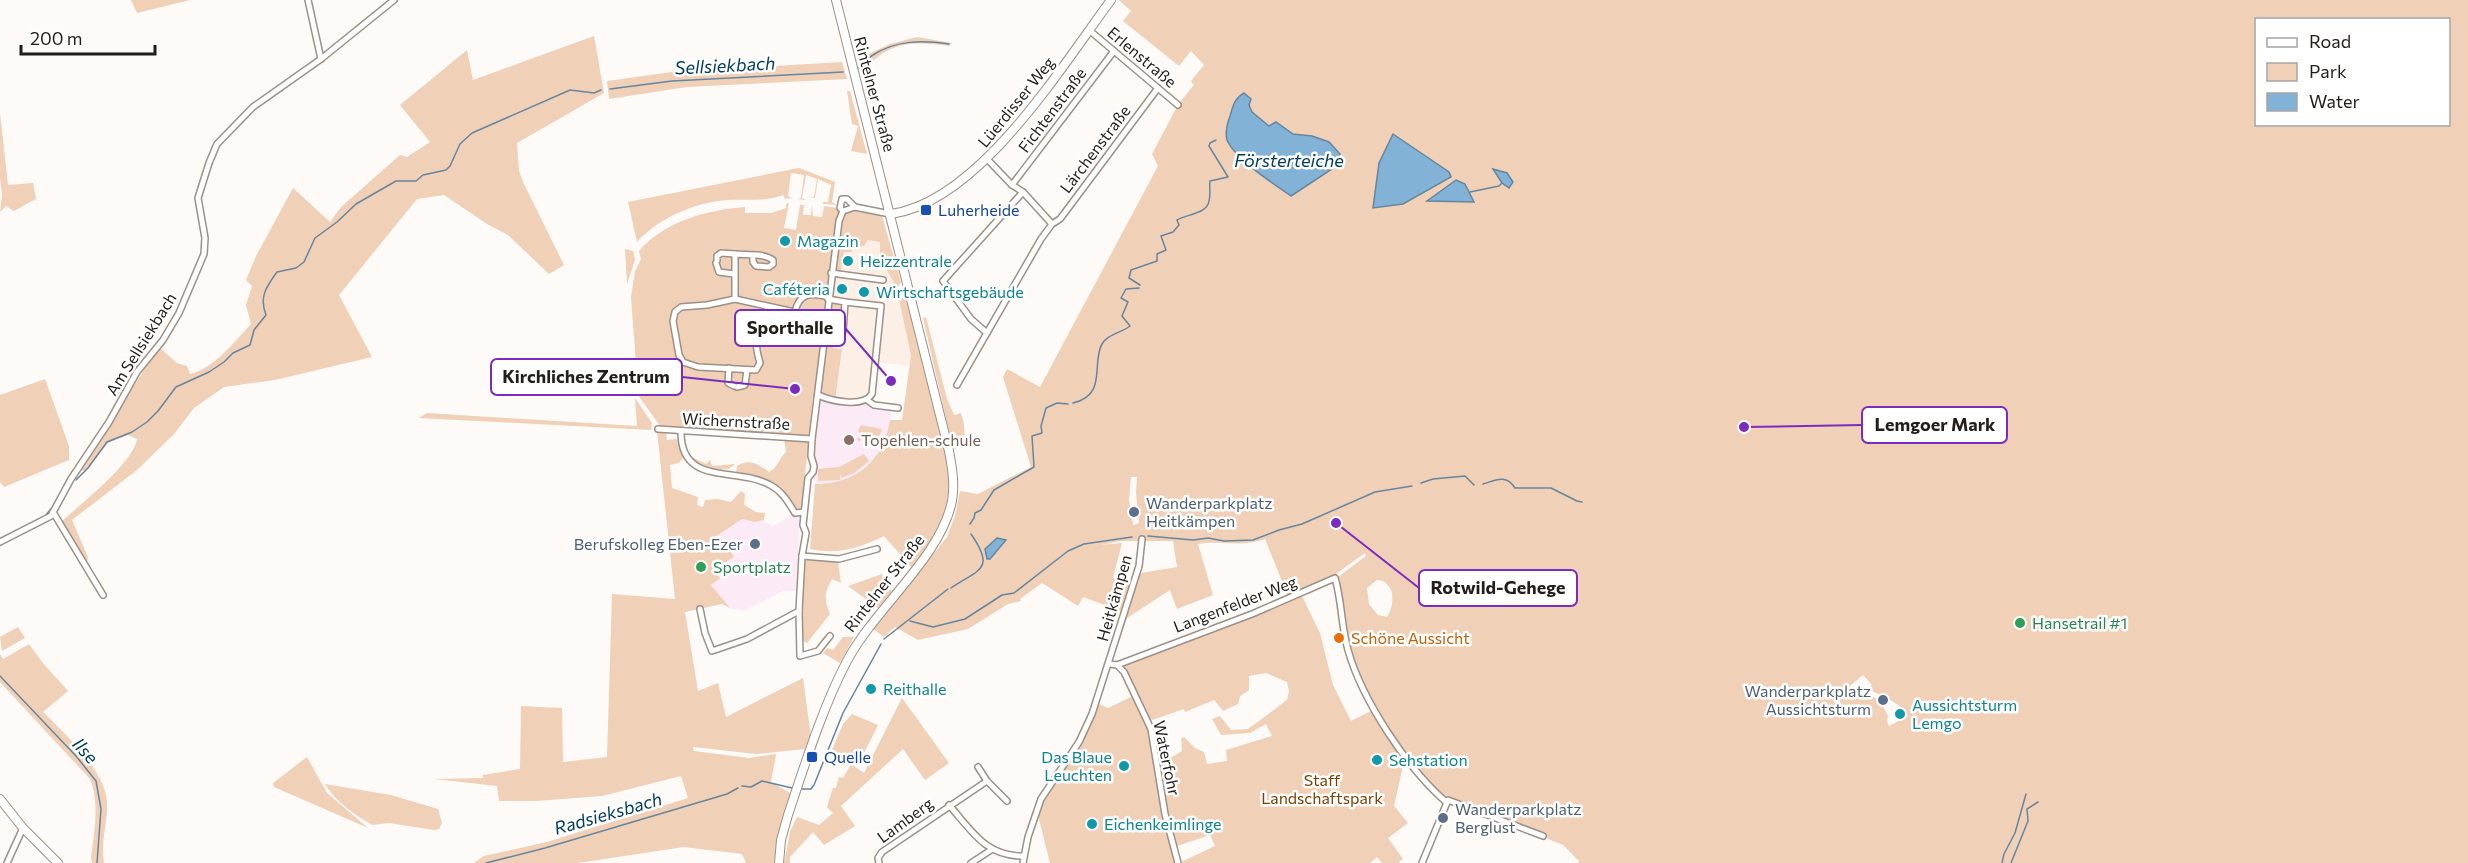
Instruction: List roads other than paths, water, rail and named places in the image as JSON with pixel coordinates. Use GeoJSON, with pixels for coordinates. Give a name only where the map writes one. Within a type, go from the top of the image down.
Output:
{"type":"FeatureCollection","features":[{"type":"Feature","properties":{"kind":"main road","name":"Rintelner Straße"},"geometry":{"type":"LineString","coordinates":[[779,863],[781,840],[788,815],[845,664],[871,624],[935,543],[944,527],[952,500],[953,475],[949,451],[836,0]]}},
{"type":"Feature","properties":{"kind":"main road","name":"Lüerdisser Weg"},"geometry":{"type":"LineString","coordinates":[[891,214],[903,212],[942,194],[987,159],[1014,130],[1111,0]]}},
{"type":"Feature","properties":{"kind":"main road"},"geometry":{"type":"LineString","coordinates":[[0,799],[23,828],[58,863]]}},
{"type":"Feature","properties":{"kind":"street"},"geometry":{"type":"LineString","coordinates":[[308,0],[321,59]]}},
{"type":"Feature","properties":{"kind":"street","name":"Am Sellsiekbach"},"geometry":{"type":"LineString","coordinates":[[0,543],[46,519],[53,512],[66,487],[100,438],[137,372],[163,340],[183,304],[204,254],[205,238],[198,198],[217,144],[253,107],[321,59],[394,0]]}},
{"type":"Feature","properties":{"kind":"street","name":"Erlenstraße"},"geometry":{"type":"LineString","coordinates":[[1089,30],[1178,105]]}},
{"type":"Feature","properties":{"kind":"street","name":"Fichtenstraße"},"geometry":{"type":"LineString","coordinates":[[1012,185],[1114,51]]}},
{"type":"Feature","properties":{"kind":"street","name":"Lärchenstraße"},"geometry":{"type":"LineString","coordinates":[[957,385],[1052,224],[1060,219],[1158,88]]}},
{"type":"Feature","properties":{"kind":"street"},"geometry":{"type":"LineString","coordinates":[[987,159],[1012,185],[1023,192],[1052,224]]}},
{"type":"Feature","properties":{"kind":"street"},"geometry":{"type":"LineString","coordinates":[[987,333],[971,319],[943,282],[1023,192]]}},
{"type":"Feature","properties":{"kind":"street"},"geometry":{"type":"LineString","coordinates":[[843,211],[839,203],[842,199],[847,199],[855,207]]}},
{"type":"Feature","properties":{"kind":"street"},"geometry":{"type":"LineString","coordinates":[[830,636],[818,651],[800,656],[799,610],[802,556],[806,533],[803,525],[804,512],[808,478],[814,466],[811,456],[812,439],[831,273],[839,221],[843,211],[855,207],[891,214]]}},
{"type":"Feature","properties":{"kind":"street"},"geometry":{"type":"LineString","coordinates":[[734,274],[719,272],[717,256],[721,253],[753,256]]}},
{"type":"Feature","properties":{"kind":"street"},"geometry":{"type":"LineString","coordinates":[[735,254],[735,299]]}},
{"type":"Feature","properties":{"kind":"street"},"geometry":{"type":"LineString","coordinates":[[831,273],[883,280]]}},
{"type":"Feature","properties":{"kind":"street"},"geometry":{"type":"LineString","coordinates":[[795,312],[798,302],[804,296],[814,294],[845,302],[881,306],[872,394],[867,400],[859,402],[818,395]]}},
{"type":"Feature","properties":{"kind":"street"},"geometry":{"type":"LineString","coordinates":[[769,307],[756,330],[754,342],[759,366],[756,370],[693,366],[683,362],[678,349],[674,315],[681,308],[735,299],[826,319]]}},
{"type":"Feature","properties":{"kind":"street"},"geometry":{"type":"LineString","coordinates":[[825,328],[843,331],[845,302]]}},
{"type":"Feature","properties":{"kind":"street"},"geometry":{"type":"LineString","coordinates":[[729,368],[728,383],[736,387],[745,385],[747,370]]}},
{"type":"Feature","properties":{"kind":"street"},"geometry":{"type":"LineString","coordinates":[[867,400],[874,405],[898,408]]}},
{"type":"Feature","properties":{"kind":"street","name":"Wichernstraße"},"geometry":{"type":"LineString","coordinates":[[658,429],[812,439]]}},
{"type":"Feature","properties":{"kind":"street"},"geometry":{"type":"LineString","coordinates":[[681,432],[682,450],[697,467],[708,472],[740,475],[767,483],[782,494],[795,513],[804,512]]}},
{"type":"Feature","properties":{"kind":"street"},"geometry":{"type":"LineString","coordinates":[[53,512],[103,596]]}},
{"type":"Feature","properties":{"kind":"street","name":"Heitkämpen"},"geometry":{"type":"LineString","coordinates":[[1110,664],[1116,634],[1139,566],[1142,539]]}},
{"type":"Feature","properties":{"kind":"street"},"geometry":{"type":"LineString","coordinates":[[802,556],[839,559],[877,549]]}},
{"type":"Feature","properties":{"kind":"street","name":"Langenfelder Weg"},"geometry":{"type":"LineString","coordinates":[[1110,664],[1118,665],[1252,614],[1335,578],[1341,624],[1348,652],[1375,714],[1415,769],[1447,801]]}},
{"type":"Feature","properties":{"kind":"street"},"geometry":{"type":"LineString","coordinates":[[700,609],[712,651],[747,639],[799,610]]}},
{"type":"Feature","properties":{"kind":"street"},"geometry":{"type":"LineString","coordinates":[[971,863],[991,850],[1023,860],[1041,799],[1079,742],[1110,664]]}},
{"type":"Feature","properties":{"kind":"street","name":"Waterfohr"},"geometry":{"type":"LineString","coordinates":[[1118,665],[1124,672],[1151,729],[1165,814],[1178,863]]}},
{"type":"Feature","properties":{"kind":"street"},"geometry":{"type":"LineString","coordinates":[[978,767],[987,781],[1007,801]]}},
{"type":"Feature","properties":{"kind":"street","name":"Lamberg"},"geometry":{"type":"LineString","coordinates":[[879,861],[882,852],[987,781]]}},
{"type":"Feature","properties":{"kind":"street"},"geometry":{"type":"LineString","coordinates":[[1422,863],[1447,801],[1543,836]]}},
{"type":"Feature","properties":{"kind":"street","name":"Lamberg"},"geometry":{"type":"LineString","coordinates":[[949,805],[991,850]]}},
{"type":"Feature","properties":{"kind":"street"},"geometry":{"type":"LineString","coordinates":[[7,863],[23,828]]}},
{"type":"Feature","properties":{"kind":"water","name":"Försterteiche"},"geometry":{"type":"Polygon","coordinates":[[[1244,93],[1251,99],[1249,105],[1252,112],[1269,126],[1276,122],[1293,134],[1312,136],[1329,142],[1340,154],[1332,169],[1291,196],[1246,163],[1231,147],[1226,134],[1233,106],[1244,93]]]}},
{"type":"Feature","properties":{"kind":"water","name":"Försterteiche"},"geometry":{"type":"Polygon","coordinates":[[[1393,134],[1449,172],[1451,177],[1403,204],[1373,208],[1379,163],[1393,134]]]}},
{"type":"Feature","properties":{"kind":"water"},"geometry":{"type":"Polygon","coordinates":[[[1493,169],[1507,173],[1513,182],[1509,188],[1502,183],[1493,169]]]}},
{"type":"Feature","properties":{"kind":"water"},"geometry":{"type":"Polygon","coordinates":[[[1456,180],[1465,184],[1474,202],[1427,201],[1456,180]]]}},
{"type":"Feature","properties":{"kind":"water"},"geometry":{"type":"Polygon","coordinates":[[[997,538],[1006,540],[990,559],[987,559],[985,549],[997,538]]]}},
{"type":"Feature","properties":{"kind":"waterway","name":"Sellsiekbach"},"geometry":{"type":"LineString","coordinates":[[859,68],[873,55],[891,46],[910,42],[949,44]]}},
{"type":"Feature","properties":{"kind":"waterway","name":"Sellsiekbach"},"geometry":{"type":"LineString","coordinates":[[610,89],[672,81],[843,72]]}},
{"type":"Feature","properties":{"kind":"waterway","name":"Sellsiekbach"},"geometry":{"type":"LineString","coordinates":[[76,480],[107,442],[132,432],[147,422],[176,387],[209,372],[233,353],[250,345],[254,330],[266,315],[263,303],[265,292],[277,272],[296,268],[304,262],[315,238],[356,204],[396,181],[416,181],[423,175],[446,170],[460,144],[472,133],[570,90],[594,93],[601,90]]}},
{"type":"Feature","properties":{"kind":"waterway","name":"Radsieksbach"},"geometry":{"type":"LineString","coordinates":[[1140,285],[1129,278],[1131,270],[1157,261],[1157,254],[1166,250],[1161,236],[1173,232],[1179,225],[1177,220],[1205,209],[1210,198],[1210,181],[1228,177],[1209,146],[1216,140]]}},
{"type":"Feature","properties":{"kind":"waterway"},"geometry":{"type":"LineString","coordinates":[[1470,192],[1499,186],[1502,183]]}},
{"type":"Feature","properties":{"kind":"waterway","name":"Radsieksbach"},"geometry":{"type":"LineString","coordinates":[[1073,403],[1084,399],[1095,386],[1102,344],[1108,338],[1130,326],[1122,316],[1128,302],[1121,298],[1126,289],[1139,288]]}},
{"type":"Feature","properties":{"kind":"waterway","name":"Radsieksbach"},"geometry":{"type":"LineString","coordinates":[[970,524],[975,513],[981,510],[994,490],[1034,467],[1032,436],[1042,433],[1041,426],[1046,408],[1057,403],[1068,404]]}},
{"type":"Feature","properties":{"kind":"waterway"},"geometry":{"type":"LineString","coordinates":[[1421,483],[1433,479],[1465,476],[1474,485]]}},
{"type":"Feature","properties":{"kind":"waterway"},"geometry":{"type":"LineString","coordinates":[[1483,484],[1500,479],[1508,481],[1515,488],[1551,488],[1582,502]]}},
{"type":"Feature","properties":{"kind":"waterway"},"geometry":{"type":"LineString","coordinates":[[1148,536],[1193,540],[1208,538],[1224,541],[1253,540],[1302,524],[1375,492],[1412,486]]}},
{"type":"Feature","properties":{"kind":"waterway","name":"Sellsiekbach"},"geometry":{"type":"LineString","coordinates":[[56,502],[62,490]]}},
{"type":"Feature","properties":{"kind":"waterway","name":"Sellsiekbach"},"geometry":{"type":"LineString","coordinates":[[46,515],[54,505]]}},
{"type":"Feature","properties":{"kind":"waterway","name":"Radsieksbach"},"geometry":{"type":"LineString","coordinates":[[951,588],[976,572],[983,562],[982,555],[971,534]]}},
{"type":"Feature","properties":{"kind":"waterway"},"geometry":{"type":"LineString","coordinates":[[910,621],[933,627],[965,619],[1002,595],[1014,593],[1068,551],[1084,544],[1132,537]]}},
{"type":"Feature","properties":{"kind":"waterway","name":"Radsieksbach"},"geometry":{"type":"LineString","coordinates":[[884,639],[948,589]]}},
{"type":"Feature","properties":{"kind":"waterway","name":"Radsieksbach"},"geometry":{"type":"LineString","coordinates":[[802,789],[811,789],[814,785],[843,713],[881,644]]}},
{"type":"Feature","properties":{"kind":"waterway","name":"Ilse"},"geometry":{"type":"LineString","coordinates":[[0,676],[76,756],[96,781],[101,809],[97,863]]}},
{"type":"Feature","properties":{"kind":"waterway","name":"Radsieksbach"},"geometry":{"type":"LineString","coordinates":[[742,786],[751,787],[762,781],[792,788]]}},
{"type":"Feature","properties":{"kind":"waterway","name":"Radsieksbach"},"geometry":{"type":"LineString","coordinates":[[486,863],[545,848],[727,794],[738,788]]}},
{"type":"Feature","properties":{"kind":"waterway"},"geometry":{"type":"LineString","coordinates":[[2002,863],[2015,833],[2026,794]]}},
{"type":"Feature","properties":{"kind":"waterway"},"geometry":{"type":"LineString","coordinates":[[2011,863],[2028,821],[2027,809],[2038,802]]}},
{"type":"Feature","properties":{"kind":"place","name":"Luherheide"},"geometry":{"type":"Point","coordinates":[926,210]}},
{"type":"Feature","properties":{"kind":"place","name":"Magazin"},"geometry":{"type":"Point","coordinates":[785,241]}},
{"type":"Feature","properties":{"kind":"place","name":"Heizzentrale"},"geometry":{"type":"Point","coordinates":[848,261]}},
{"type":"Feature","properties":{"kind":"place","name":"Caféteria"},"geometry":{"type":"Point","coordinates":[842,289]}},
{"type":"Feature","properties":{"kind":"place","name":"Wirtschaftsgebäude"},"geometry":{"type":"Point","coordinates":[864,292]}},
{"type":"Feature","properties":{"kind":"place","name":"Sporthalle"},"geometry":{"type":"Point","coordinates":[891,381]}},
{"type":"Feature","properties":{"kind":"place","name":"Kirchliches Zentrum"},"geometry":{"type":"Point","coordinates":[795,389]}},
{"type":"Feature","properties":{"kind":"place","name":"Lemgoer Mark"},"geometry":{"type":"Point","coordinates":[1744,427]}},
{"type":"Feature","properties":{"kind":"place","name":"Topehlen-schule"},"geometry":{"type":"Point","coordinates":[849,440]}},
{"type":"Feature","properties":{"kind":"place","name":"Wanderparkplatz Heitkämpen"},"geometry":{"type":"Point","coordinates":[1134,512]}},
{"type":"Feature","properties":{"kind":"place","name":"Rotwild-Gehege"},"geometry":{"type":"Point","coordinates":[1336,523]}},
{"type":"Feature","properties":{"kind":"place","name":"Berufskolleg Eben-Ezer"},"geometry":{"type":"Point","coordinates":[755,544]}},
{"type":"Feature","properties":{"kind":"place","name":"Sportplatz"},"geometry":{"type":"Point","coordinates":[701,567]}},
{"type":"Feature","properties":{"kind":"place","name":"Hansetrail #1"},"geometry":{"type":"Point","coordinates":[2020,623]}},
{"type":"Feature","properties":{"kind":"place","name":"Schöne Aussicht"},"geometry":{"type":"Point","coordinates":[1339,638]}},
{"type":"Feature","properties":{"kind":"place","name":"Reithalle"},"geometry":{"type":"Point","coordinates":[871,689]}},
{"type":"Feature","properties":{"kind":"place","name":"Wanderparkplatz Aussichtsturm"},"geometry":{"type":"Point","coordinates":[1883,700]}},
{"type":"Feature","properties":{"kind":"place","name":"Aussichtsturm Lemgo"},"geometry":{"type":"Point","coordinates":[1900,714]}},
{"type":"Feature","properties":{"kind":"place","name":"Quelle"},"geometry":{"type":"Point","coordinates":[812,757]}},
{"type":"Feature","properties":{"kind":"place","name":"Sehstation"},"geometry":{"type":"Point","coordinates":[1377,760]}},
{"type":"Feature","properties":{"kind":"place","name":"Das Blaue Leuchten"},"geometry":{"type":"Point","coordinates":[1124,766]}},
{"type":"Feature","properties":{"kind":"place","name":"Wanderparkplatz Berglust"},"geometry":{"type":"Point","coordinates":[1443,818]}},
{"type":"Feature","properties":{"kind":"place","name":"Eichenkeimlinge"},"geometry":{"type":"Point","coordinates":[1092,824]}},
{"type":"Feature","properties":{"kind":"park label","name":"Staff Landschaftspark"},"geometry":{"type":"Point","coordinates":[1322,789]}}]}
